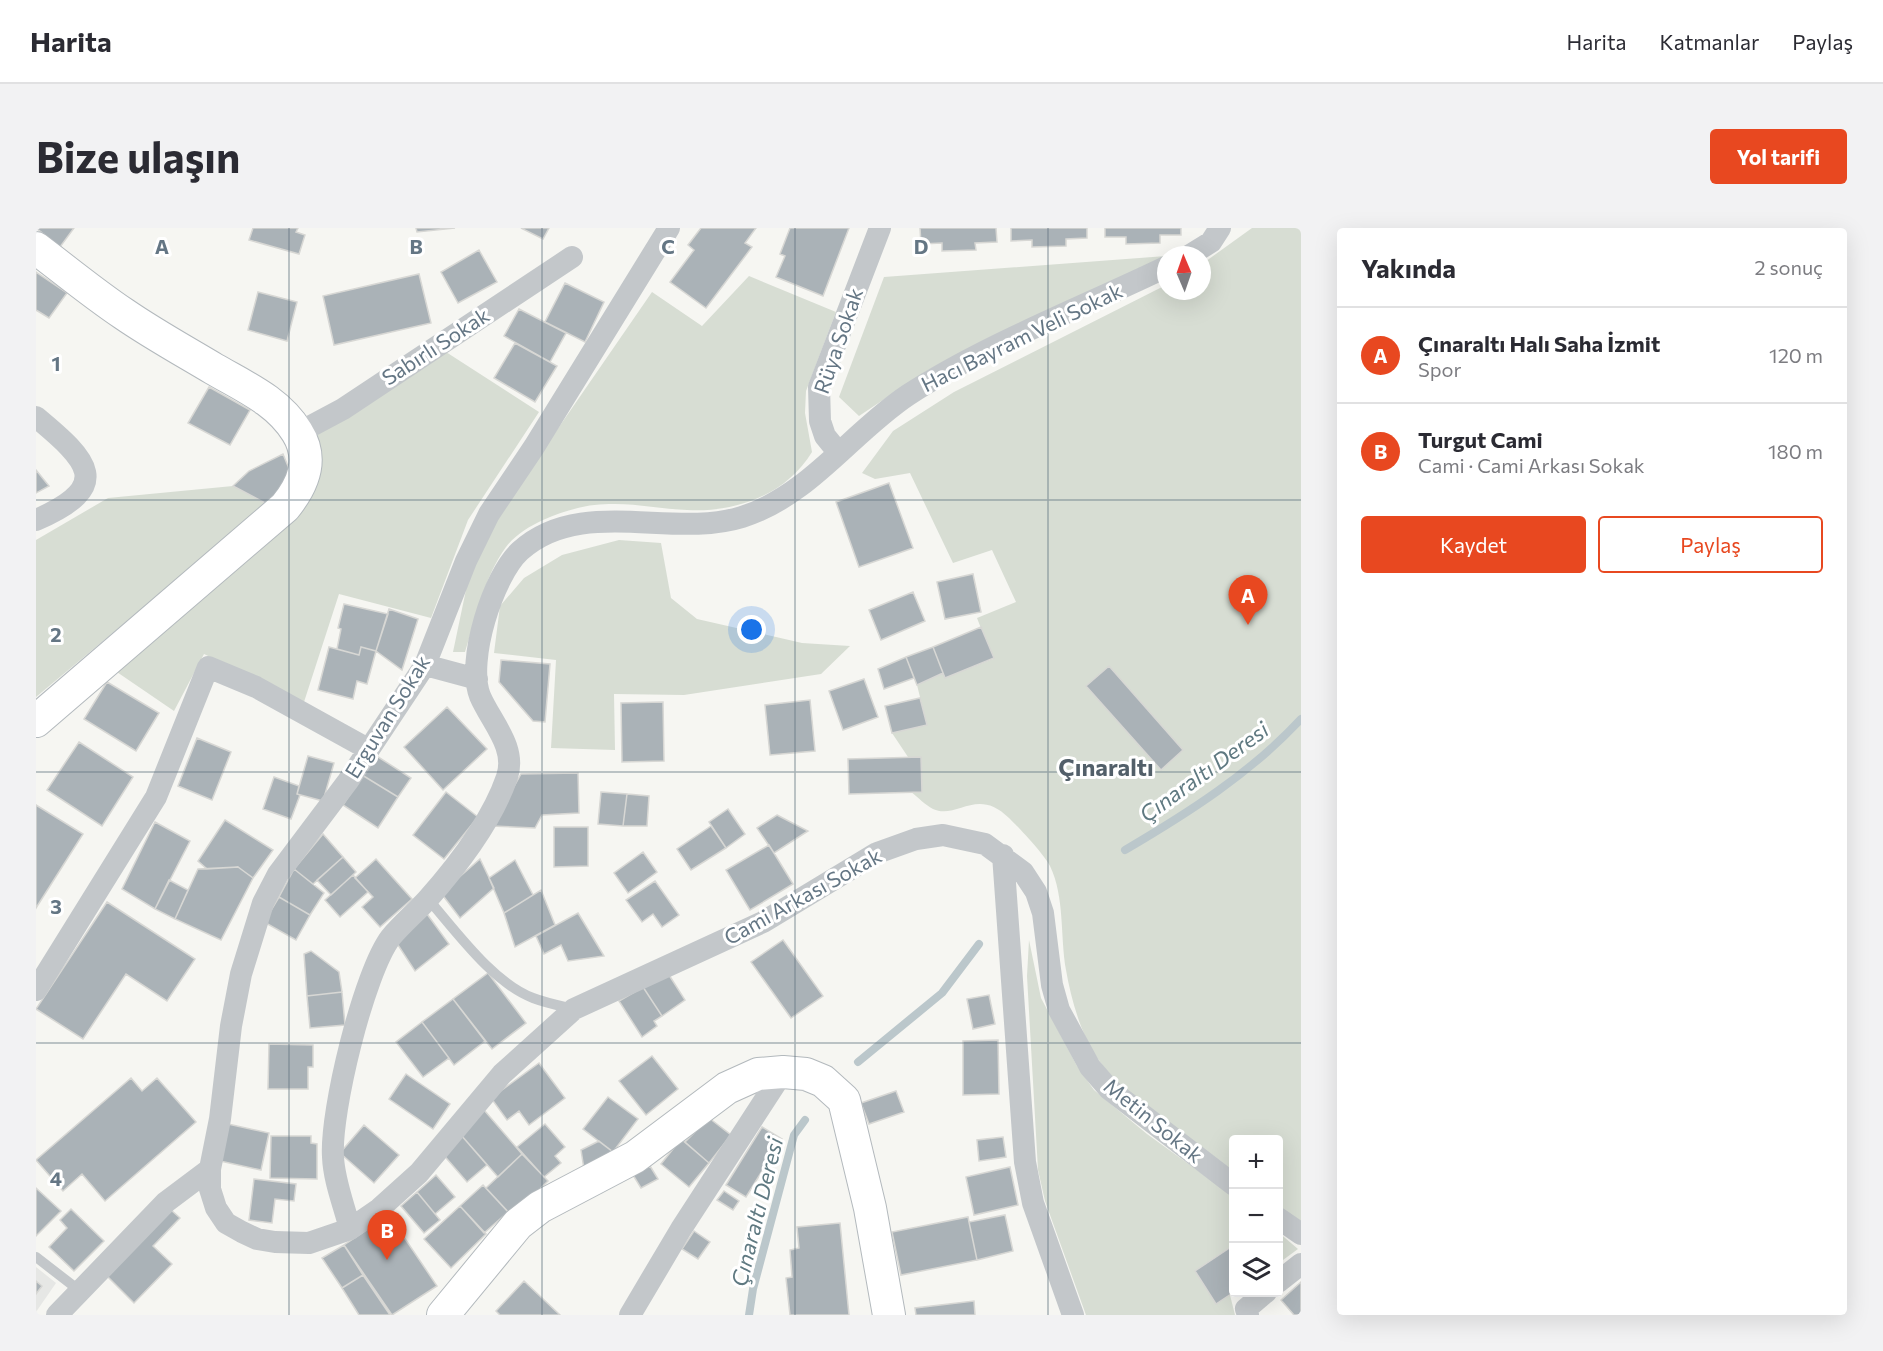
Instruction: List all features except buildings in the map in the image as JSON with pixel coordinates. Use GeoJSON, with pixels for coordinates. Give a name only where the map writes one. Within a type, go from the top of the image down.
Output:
{"type":"FeatureCollection","features":[{"type":"Feature","properties":{"kind":"main road"},"geometry":{"type":"LineString","coordinates":[[36,248],[124,314],[256,393],[280,410],[298,433],[305,452],[304,476],[296,493],[285,507],[36,721]]}},
{"type":"Feature","properties":{"kind":"main road"},"geometry":{"type":"LineString","coordinates":[[442,1315],[518,1224],[540,1207],[635,1157],[727,1088],[758,1074],[783,1072],[806,1074],[823,1081],[844,1100],[870,1208],[890,1315]]}},
{"type":"Feature","properties":{"kind":"street","name":"Rüya Sokak"},"geometry":{"type":"LineString","coordinates":[[838,452],[825,436],[820,421],[819,387],[880,228]]}},
{"type":"Feature","properties":{"kind":"street"},"geometry":{"type":"LineString","coordinates":[[1205,246],[1211,242],[1220,228]]}},
{"type":"Feature","properties":{"kind":"street","name":"Erguvan Sokak"},"geometry":{"type":"LineString","coordinates":[[210,1168],[220,1119],[233,1016],[241,974],[263,903],[278,874],[348,782],[368,748],[425,665],[466,561],[489,514],[666,230]]}},
{"type":"Feature","properties":{"kind":"street","name":"Sabırlı Sokak"},"geometry":{"type":"LineString","coordinates":[[298,433],[343,409],[572,257]]}},
{"type":"Feature","properties":{"kind":"street","name":"Hacı Bayram Veli Sokak"},"geometry":{"type":"LineString","coordinates":[[350,1229],[333,1159],[340,1090],[369,980],[379,955],[392,936],[428,899],[466,852],[506,782],[511,765],[510,754],[479,693],[477,679],[484,620],[494,591],[519,552],[540,536],[585,524],[617,522],[687,524],[739,518],[789,496],[875,419],[937,378],[1157,271]]}},
{"type":"Feature","properties":{"kind":"street"},"geometry":{"type":"LineString","coordinates":[[36,417],[75,453],[85,468],[85,484],[80,495],[57,511],[36,520]]}},
{"type":"Feature","properties":{"kind":"street"},"geometry":{"type":"LineString","coordinates":[[425,665],[477,679]]}},
{"type":"Feature","properties":{"kind":"street"},"geometry":{"type":"LineString","coordinates":[[36,990],[156,797],[208,668],[255,687],[368,748]]}},
{"type":"Feature","properties":{"kind":"street","name":"Cami Arkası Sokak"},"geometry":{"type":"LineString","coordinates":[[210,1168],[210,1189],[216,1208],[226,1223],[257,1239],[291,1244],[309,1243],[350,1229],[379,1209],[419,1173],[502,1074],[574,1009],[763,922],[878,853],[916,839],[943,835],[965,837],[985,844],[1003,855]]}},
{"type":"Feature","properties":{"kind":"street"},"geometry":{"type":"LineString","coordinates":[[1003,855],[1025,1162],[1033,1203],[1073,1315]]}},
{"type":"Feature","properties":{"kind":"street","name":"Metin Sokak"},"geometry":{"type":"LineString","coordinates":[[1003,855],[1023,872],[1036,892],[1043,913],[1052,985],[1059,1010],[1090,1067],[1116,1095],[1229,1182]]}},
{"type":"Feature","properties":{"kind":"street"},"geometry":{"type":"LineString","coordinates":[[630,1315],[681,1229],[783,1072]]}},
{"type":"Feature","properties":{"kind":"street"},"geometry":{"type":"LineString","coordinates":[[57,1315],[166,1202],[210,1168]]}},
{"type":"Feature","properties":{"kind":"street"},"geometry":{"type":"LineString","coordinates":[[1283,1221],[1301,1234]]}},
{"type":"Feature","properties":{"kind":"street"},"geometry":{"type":"LineString","coordinates":[[1283,1278],[1301,1263]]}},
{"type":"Feature","properties":{"kind":"street"},"geometry":{"type":"LineString","coordinates":[[1248,1315],[1246,1309],[1261,1297]]}},
{"type":"Feature","properties":{"kind":"lane"},"geometry":{"type":"LineString","coordinates":[[428,899],[475,953],[515,988],[533,998],[574,1009]]}},
{"type":"Feature","properties":{"kind":"lane"},"geometry":{"type":"LineString","coordinates":[[36,1257],[80,1291]]}},
{"type":"Feature","properties":{"kind":"shaded area"},"geometry":{"type":"Polygon","coordinates":[[[1252,228],[1301,228],[1301,1224],[1283,1210],[1283,1135],[1229,1135],[1229,1170],[1143,1107],[1111,1076],[1098,1059],[1082,1028],[1071,993],[1064,957],[1060,904],[1055,878],[1047,861],[1031,841],[998,809],[977,804],[942,811],[933,809],[911,792],[922,792],[921,757],[908,757],[892,733],[927,725],[917,685],[943,673],[945,678],[993,659],[977,618],[1016,602],[992,550],[953,563],[910,473],[875,479],[862,473],[893,431],[954,392],[1157,290],[1157,300],[1211,300],[1211,258],[1252,228]]]}},
{"type":"Feature","properties":{"kind":"shaded area"},"geometry":{"type":"Polygon","coordinates":[[[1157,257],[1157,260],[928,370],[859,416],[839,397],[884,277],[1157,257]]]}},
{"type":"Feature","properties":{"kind":"shaded area"},"geometry":{"type":"Polygon","coordinates":[[[749,276],[836,312],[806,391],[805,413],[812,452],[801,467],[774,490],[741,504],[723,508],[687,510],[628,504],[601,504],[567,511],[533,525],[514,539],[498,559],[481,598],[465,652],[453,652],[471,566],[488,530],[652,292],[702,326],[749,276]]]}},
{"type":"Feature","properties":{"kind":"shaded area"},"geometry":{"type":"Polygon","coordinates":[[[446,352],[539,412],[468,520],[431,618],[339,594],[304,702],[204,654],[174,711],[111,668],[292,512],[311,437],[446,352]]]}},
{"type":"Feature","properties":{"kind":"shaded area"},"geometry":{"type":"Polygon","coordinates":[[[233,486],[267,504],[36,697],[36,540],[108,498],[233,486]]]}},
{"type":"Feature","properties":{"kind":"shaded area"},"geometry":{"type":"Polygon","coordinates":[[[619,540],[661,543],[671,598],[697,619],[802,643],[850,646],[821,674],[684,695],[614,694],[615,750],[551,748],[556,660],[494,653],[500,606],[524,578],[562,555],[619,540]]]}},
{"type":"Feature","properties":{"kind":"shaded area"},"geometry":{"type":"Polygon","coordinates":[[[1029,940],[1041,998],[1077,1066],[1094,1090],[1147,1134],[1229,1193],[1229,1248],[1195,1271],[1216,1303],[1229,1296],[1230,1297],[1235,1315],[1086,1315],[1045,1201],[1038,1170],[1027,976],[1029,940]]]}},
{"type":"Feature","properties":{"kind":"shaded area"},"geometry":{"type":"Polygon","coordinates":[[[1283,1236],[1298,1249],[1283,1260],[1283,1236]]]}},
{"type":"Feature","properties":{"kind":"shaded area"},"geometry":{"type":"Polygon","coordinates":[[[36,1267],[56,1283],[36,1312],[36,1267]]]}},
{"type":"Feature","properties":{"kind":"waterway","name":"Çınaraltı Deresi"},"geometry":{"type":"LineString","coordinates":[[1125,850],[1218,791],[1282,739],[1301,719]]}},
{"type":"Feature","properties":{"kind":"waterway","name":"Çınaraltı Deresi"},"geometry":{"type":"LineString","coordinates":[[858,1062],[942,993],[979,944]]}},
{"type":"Feature","properties":{"kind":"waterway","name":"Çınaraltı Deresi"},"geometry":{"type":"LineString","coordinates":[[749,1315],[753,1289],[794,1135],[805,1120]]}},
{"type":"Feature","properties":{"kind":"place","name":"Çınaraltı Halı Saha İzmit"},"geometry":{"type":"Point","coordinates":[1248,625]}},
{"type":"Feature","properties":{"kind":"place","name":"Turgut Cami"},"geometry":{"type":"Point","coordinates":[387,1260]}},
{"type":"Feature","properties":{"kind":"district","name":"Çınaraltı"},"geometry":{"type":"Point","coordinates":[1106,768]}}]}
